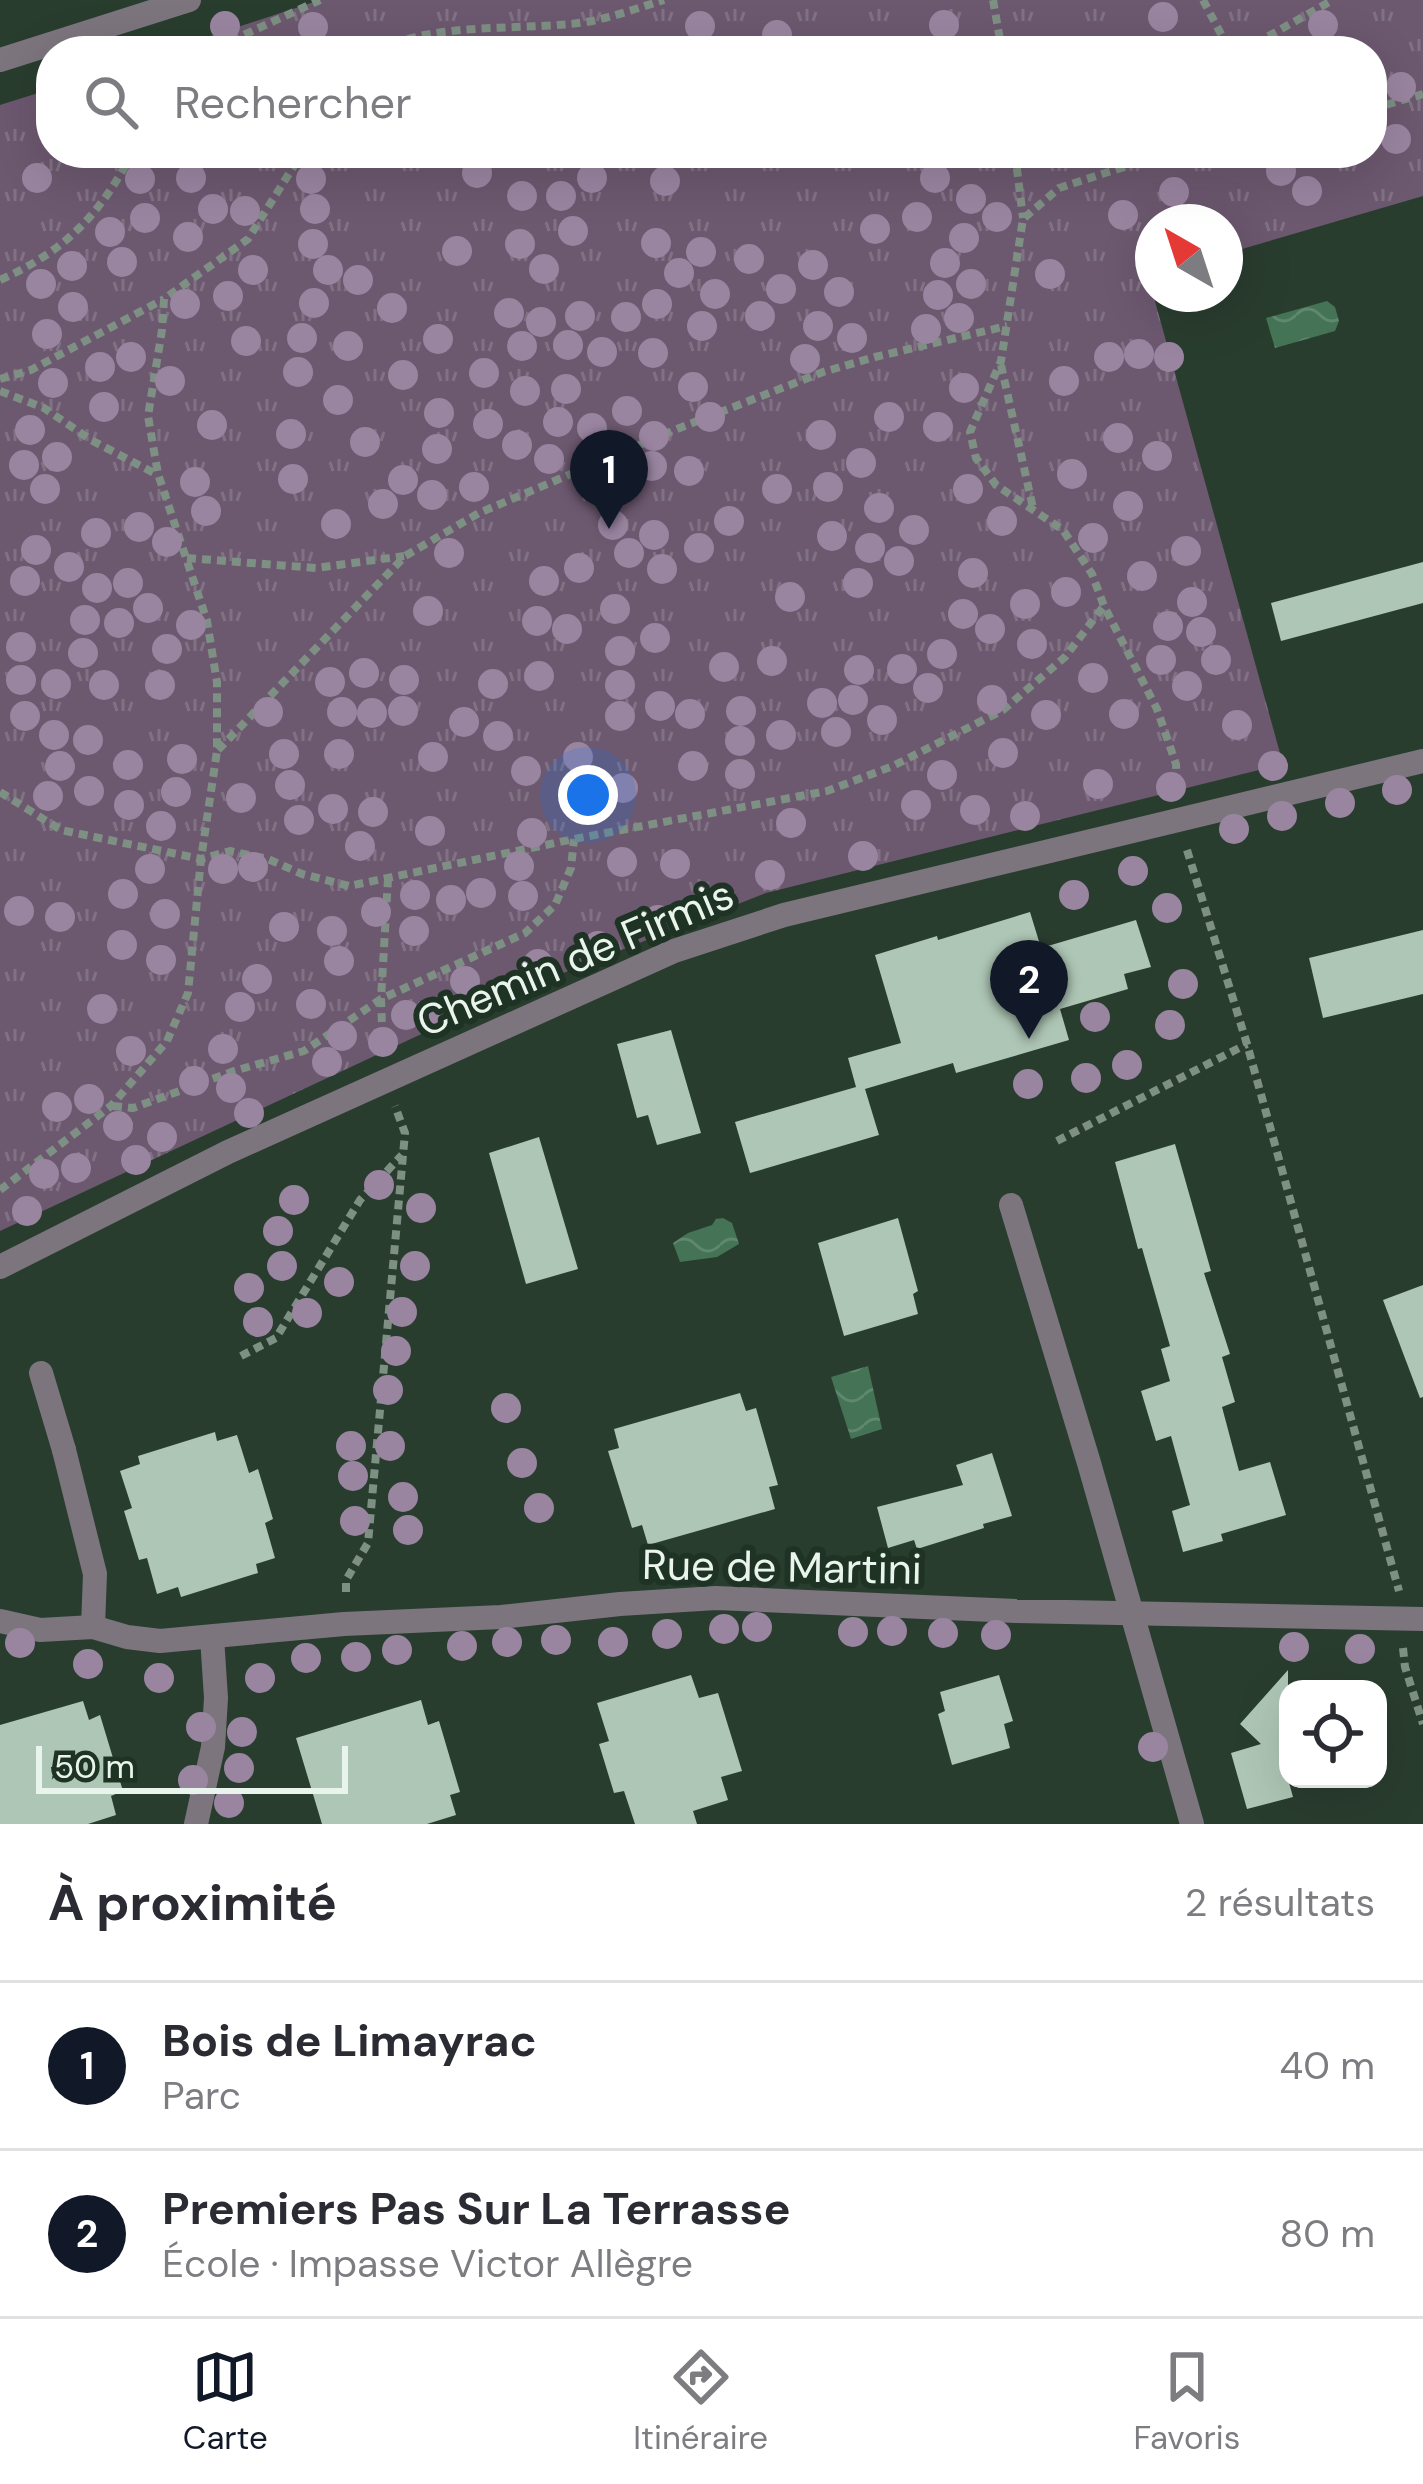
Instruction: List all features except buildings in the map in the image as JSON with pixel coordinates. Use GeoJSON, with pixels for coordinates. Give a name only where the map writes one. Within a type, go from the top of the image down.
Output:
{"type":"FeatureCollection","features":[{"type":"Feature","properties":{"kind":"street"},"geometry":{"type":"LineString","coordinates":[[76,36],[189,0]]}},
{"type":"Feature","properties":{"kind":"street"},"geometry":{"type":"LineString","coordinates":[[0,60],[36,49]]}},
{"type":"Feature","properties":{"kind":"street","name":"Chemin de Firmis"},"geometry":{"type":"LineString","coordinates":[[0,1267],[228,1152],[674,951],[784,915],[1423,761]]}},
{"type":"Feature","properties":{"kind":"street"},"geometry":{"type":"LineString","coordinates":[[1011,1205],[1192,1824]]}},
{"type":"Feature","properties":{"kind":"street"},"geometry":{"type":"LineString","coordinates":[[41,1373],[95,1574],[93,1627]]}},
{"type":"Feature","properties":{"kind":"street","name":"Rue de Martini"},"geometry":{"type":"LineString","coordinates":[[0,1621],[40,1630],[93,1627],[160,1641],[716,1598],[1016,1611],[1412,1619]]}},
{"type":"Feature","properties":{"kind":"street"},"geometry":{"type":"LineString","coordinates":[[196,1824],[213,1747],[212,1637]]}},
{"type":"Feature","properties":{"kind":"path"},"geometry":{"type":"LineString","coordinates":[[241,36],[320,0]]}},
{"type":"Feature","properties":{"kind":"path"},"geometry":{"type":"LineString","coordinates":[[426,36],[592,21],[664,0]]}},
{"type":"Feature","properties":{"kind":"path"},"geometry":{"type":"LineString","coordinates":[[993,0],[999,36]]}},
{"type":"Feature","properties":{"kind":"path"},"geometry":{"type":"LineString","coordinates":[[1203,0],[1222,36]]}},
{"type":"Feature","properties":{"kind":"path"},"geometry":{"type":"LineString","coordinates":[[1269,36],[1333,0]]}},
{"type":"Feature","properties":{"kind":"path"},"geometry":{"type":"LineString","coordinates":[[1387,105],[1423,94]]}},
{"type":"Feature","properties":{"kind":"path"},"geometry":{"type":"LineString","coordinates":[[0,280],[29,267],[85,225],[124,168]]}},
{"type":"Feature","properties":{"kind":"path"},"geometry":{"type":"LineString","coordinates":[[0,379],[31,370],[164,298],[248,239],[293,168]]}},
{"type":"Feature","properties":{"kind":"path"},"geometry":{"type":"LineString","coordinates":[[1017,168],[1024,219],[1000,361],[970,432],[976,458],[996,485],[1064,530],[1091,574],[1157,709],[1176,764],[1178,821],[1412,1619],[1405,1666],[1423,1724]]}},
{"type":"Feature","properties":{"kind":"path"},"geometry":{"type":"LineString","coordinates":[[1024,219],[1059,188],[1121,168]]}},
{"type":"Feature","properties":{"kind":"path"},"geometry":{"type":"LineString","coordinates":[[0,1190],[111,1106],[167,1041],[188,993],[217,751],[217,682],[207,621],[158,474],[148,416],[164,298]]}},
{"type":"Feature","properties":{"kind":"path"},"geometry":{"type":"LineString","coordinates":[[217,751],[405,556],[479,512],[823,372],[1007,326]]}},
{"type":"Feature","properties":{"kind":"path"},"geometry":{"type":"LineString","coordinates":[[1000,361],[1033,510]]}},
{"type":"Feature","properties":{"kind":"path"},"geometry":{"type":"LineString","coordinates":[[0,391],[44,408],[91,440],[158,474]]}},
{"type":"Feature","properties":{"kind":"path"},"geometry":{"type":"LineString","coordinates":[[187,558],[316,568],[405,556]]}},
{"type":"Feature","properties":{"kind":"path"},"geometry":{"type":"LineString","coordinates":[[0,792],[61,830],[201,859],[230,850],[350,886],[826,791],[893,766],[1003,710],[1065,657],[1104,606]]}},
{"type":"Feature","properties":{"kind":"path"},"geometry":{"type":"LineString","coordinates":[[111,1106],[134,1108],[304,1051],[382,999],[525,933],[555,905],[571,868],[574,838]]}},
{"type":"Feature","properties":{"kind":"path"},"geometry":{"type":"LineString","coordinates":[[344,1624],[346,1580],[368,1543],[405,1133],[384,1080],[382,999],[388,879]]}},
{"type":"Feature","properties":{"kind":"path"},"geometry":{"type":"LineString","coordinates":[[1057,1141],[1247,1044]]}},
{"type":"Feature","properties":{"kind":"path"},"geometry":{"type":"LineString","coordinates":[[241,1356],[276,1338],[360,1200],[403,1154]]}},
{"type":"Feature","properties":{"kind":"green space"},"geometry":{"type":"Polygon","coordinates":[[[320,0],[1423,0],[1423,196],[1243,249],[1243,204],[1135,204],[1135,312],[1158,312],[1283,764],[766,893],[492,1001],[0,1231],[0,105],[36,94],[36,168],[1387,168],[1387,36],[211,36],[320,0]]]}},
{"type":"Feature","properties":{"kind":"water"},"geometry":{"type":"Polygon","coordinates":[[[1327,301],[1335,307],[1339,321],[1335,331],[1275,348],[1266,318],[1327,301]]]}},
{"type":"Feature","properties":{"kind":"water"},"geometry":{"type":"Polygon","coordinates":[[[723,1218],[732,1223],[739,1244],[717,1257],[680,1262],[673,1243],[723,1218]]]}},
{"type":"Feature","properties":{"kind":"water"},"geometry":{"type":"Polygon","coordinates":[[[868,1366],[882,1429],[851,1439],[831,1377],[868,1366]]]}},
{"type":"Feature","properties":{"kind":"place","name":"Bois de Limayrac"},"geometry":{"type":"Point","coordinates":[609,529]}},
{"type":"Feature","properties":{"kind":"place","name":"Premiers Pas Sur La Terrasse"},"geometry":{"type":"Point","coordinates":[1029,1039]}}]}
